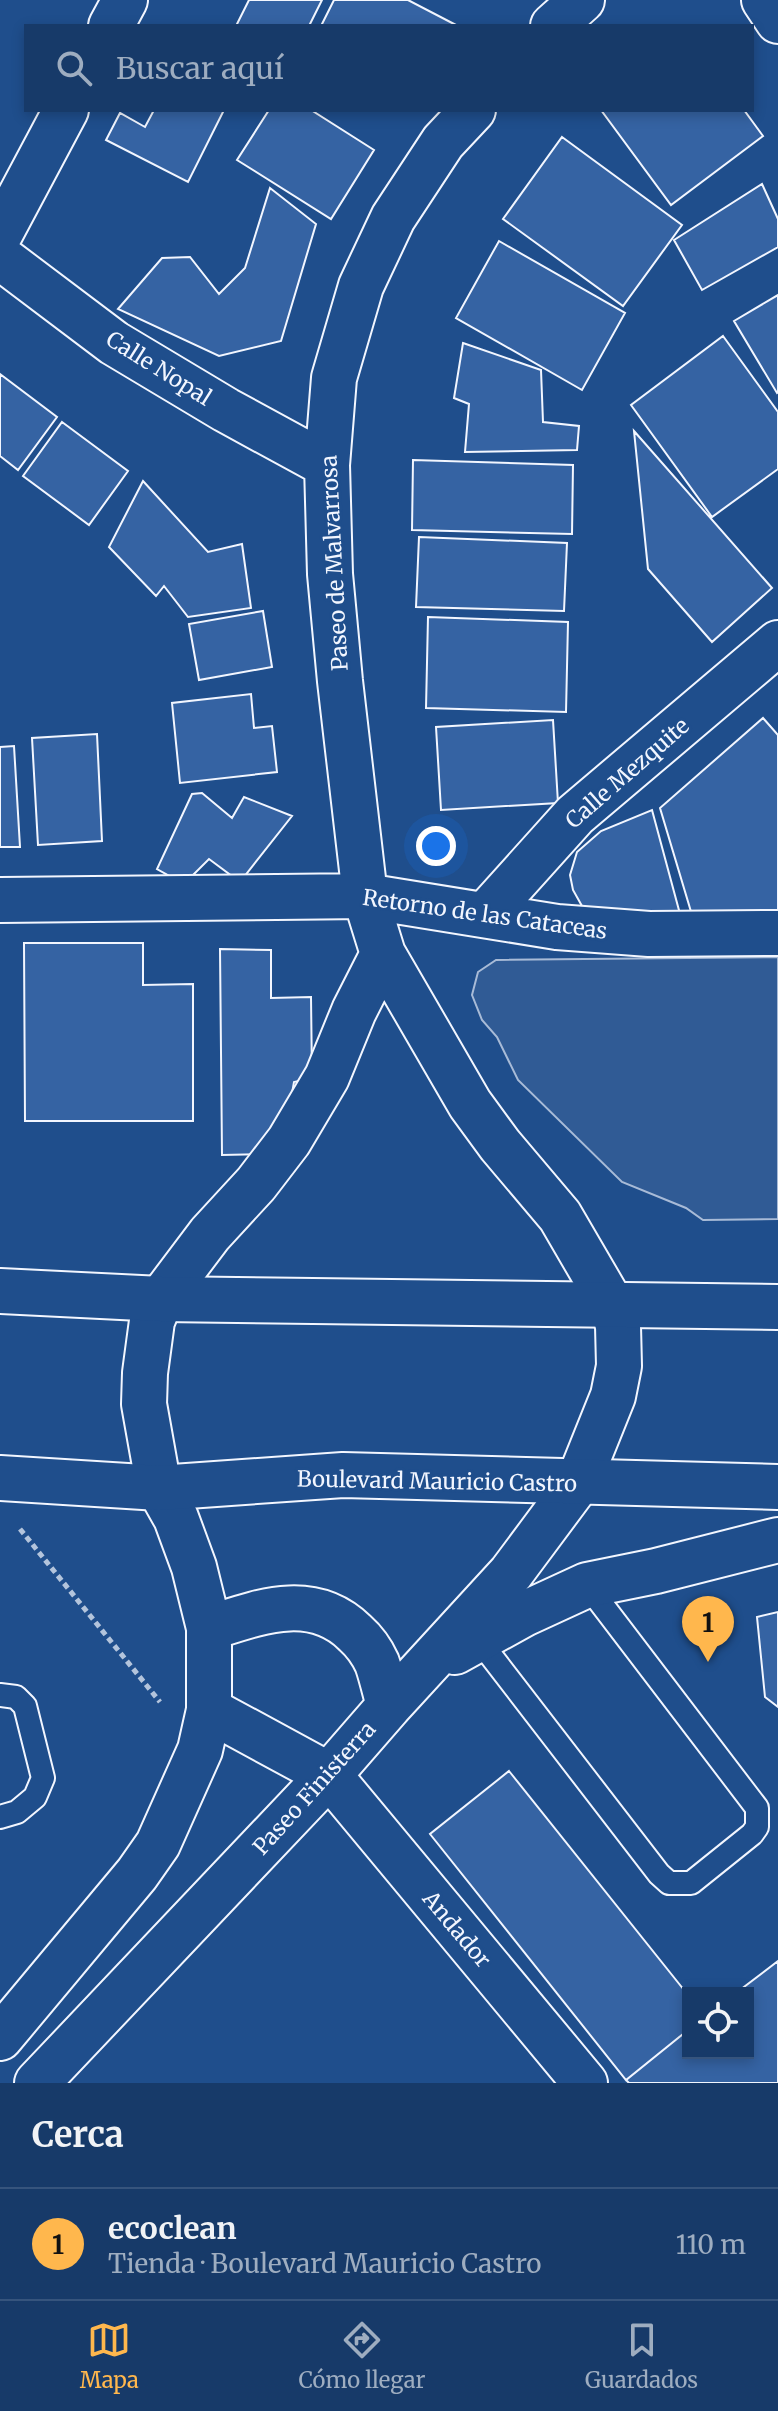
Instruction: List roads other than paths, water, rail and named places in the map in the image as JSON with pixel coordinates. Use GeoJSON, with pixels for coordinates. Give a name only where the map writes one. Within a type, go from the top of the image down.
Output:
{"type":"FeatureCollection","features":[{"type":"Feature","properties":{"kind":"street"},"geometry":{"type":"LineString","coordinates":[[112,24],[125,0]]}},
{"type":"Feature","properties":{"kind":"street"},"geometry":{"type":"LineString","coordinates":[[555,24],[582,0]]}},
{"type":"Feature","properties":{"kind":"street"},"geometry":{"type":"LineString","coordinates":[[764,0],[778,21]]}},
{"type":"Feature","properties":{"kind":"street"},"geometry":{"type":"LineString","coordinates":[[0,234],[65,112]]}},
{"type":"Feature","properties":{"kind":"street","name":"Paseo de Malvarrosa"},"geometry":{"type":"LineString","coordinates":[[471,112],[443,142],[393,218],[361,286],[334,378],[327,465],[334,620],[365,896],[383,954],[470,1104],[560,1216],[613,1307]]}},
{"type":"Feature","properties":{"kind":"street","name":"Calle Nopal"},"geometry":{"type":"LineString","coordinates":[[0,257],[114,343],[226,410],[327,465]]}},
{"type":"Feature","properties":{"kind":"street","name":"Calle Mezquite"},"geometry":{"type":"LineString","coordinates":[[486,914],[575,815],[778,643]]}},
{"type":"Feature","properties":{"kind":"street","name":"Retorno de las Cataceas"},"geometry":{"type":"LineString","coordinates":[[0,900],[365,896],[557,927],[649,934],[778,933]]}},
{"type":"Feature","properties":{"kind":"street"},"geometry":{"type":"LineString","coordinates":[[0,2038],[137,1874],[158,1844],[176,1808],[204,1730],[209,1628],[194,1567],[176,1518],[159,1488],[144,1404],[152,1321],[161,1299],[210,1234],[256,1184],[289,1141],[327,1077],[354,1011],[383,954]]}},
{"type":"Feature","properties":{"kind":"street"},"geometry":{"type":"LineString","coordinates":[[0,1291],[161,1299],[778,1307]]}},
{"type":"Feature","properties":{"kind":"street","name":"Paseo Finisterra"},"geometry":{"type":"LineString","coordinates":[[37,2083],[329,1775],[511,1573],[578,1483],[613,1396],[619,1366],[618,1326],[613,1307]]}},
{"type":"Feature","properties":{"kind":"street","name":"Boulevard Mauricio Castro"},"geometry":{"type":"LineString","coordinates":[[0,1478],[159,1488],[343,1475],[778,1487]]}},
{"type":"Feature","properties":{"kind":"street"},"geometry":{"type":"LineString","coordinates":[[425,1668],[587,1585],[778,1540]]}},
{"type":"Feature","properties":{"kind":"street"},"geometry":{"type":"LineString","coordinates":[[209,1628],[263,1612],[293,1607],[326,1612],[347,1625],[362,1640],[376,1662],[389,1706]]}},
{"type":"Feature","properties":{"kind":"street"},"geometry":{"type":"LineString","coordinates":[[204,1730],[329,1775]]}},
{"type":"Feature","properties":{"kind":"street","name":"Andador"},"geometry":{"type":"LineString","coordinates":[[329,1775],[585,2083]]}},
{"type":"Feature","properties":{"kind":"lane"},"geometry":{"type":"LineString","coordinates":[[478,1639],[659,1874],[669,1883],[691,1883],[752,1834],[757,1827],[757,1808],[587,1585]]}},
{"type":"Feature","properties":{"kind":"lane"},"geometry":{"type":"LineString","coordinates":[[0,1695],[16,1697],[25,1706],[43,1778],[35,1797],[17,1812],[0,1817]]}},
{"type":"Feature","properties":{"kind":"place","name":"ecoclean"},"geometry":{"type":"Point","coordinates":[708,1662]}}]}
